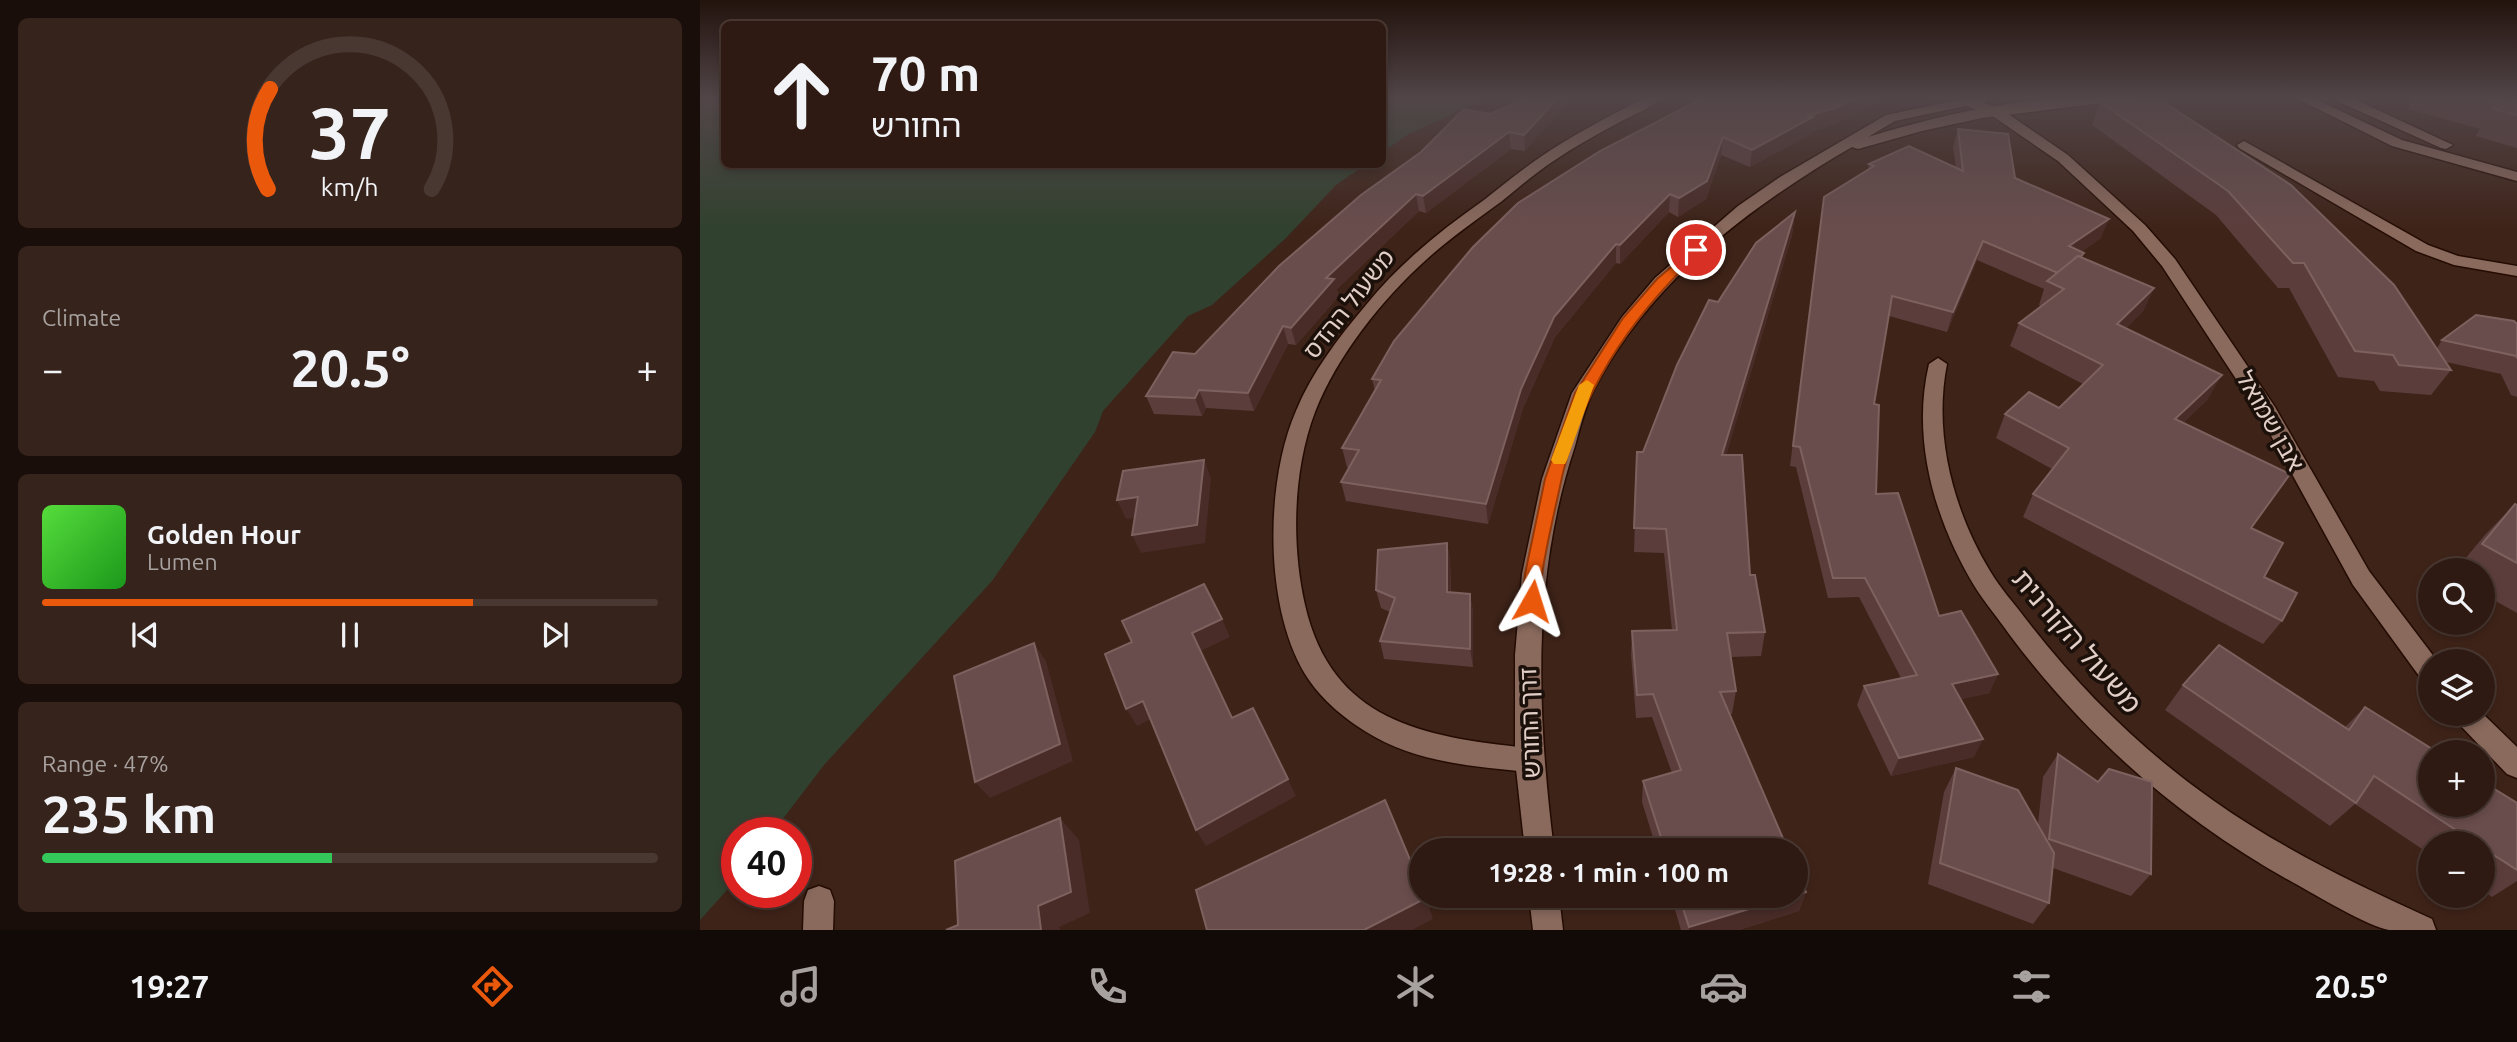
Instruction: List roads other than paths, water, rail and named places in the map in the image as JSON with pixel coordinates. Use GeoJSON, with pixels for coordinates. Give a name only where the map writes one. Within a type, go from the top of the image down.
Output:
{"type":"FeatureCollection","features":[{"type":"Feature","properties":{"kind":"street","name":"משעול ההדס"},"geometry":{"type":"LineString","coordinates":[[1529,760],[1440,750],[1386,729],[1340,697],[1307,655],[1293,613],[1285,537],[1292,463],[1305,412],[1352,335],[1401,275],[1447,234],[1551,156],[1577,141]]}},
{"type":"Feature","properties":{"kind":"street"},"geometry":{"type":"LineString","coordinates":[[1826,156],[1849,141]]}},
{"type":"Feature","properties":{"kind":"street"},"geometry":{"type":"LineString","coordinates":[[1826,156],[1871,141]]}},
{"type":"Feature","properties":{"kind":"street","name":"אבן שמואל"},"geometry":{"type":"LineString","coordinates":[[2020,141],[2092,183]]}},
{"type":"Feature","properties":{"kind":"street","name":"אבן שמואל"},"geometry":{"type":"LineString","coordinates":[[2042,141],[2092,183],[2139,228],[2192,295],[2268,412],[2361,578],[2418,655]]}},
{"type":"Feature","properties":{"kind":"street"},"geometry":{"type":"LineString","coordinates":[[2393,141],[2517,177]]}},
{"type":"Feature","properties":{"kind":"street"},"geometry":{"type":"LineString","coordinates":[[2439,141],[2517,171]]}},
{"type":"Feature","properties":{"kind":"street"},"geometry":{"type":"LineString","coordinates":[[2244,145],[2422,248],[2454,260],[2517,271]]}},
{"type":"Feature","properties":{"kind":"street","name":"דרך החורש"},"geometry":{"type":"LineString","coordinates":[[1538,838],[1529,760],[1527,655],[1534,574],[1553,479],[1582,393],[1628,321],[1661,282],[1744,209],[1826,156]]}},
{"type":"Feature","properties":{"kind":"street","name":"משעול הקורנית"},"geometry":{"type":"LineString","coordinates":[[1938,364],[1932,391],[1931,431],[1957,523],[1982,578],[2039,653],[2092,715],[2177,791],[2271,854],[2356,900],[2421,930]]}},
{"type":"Feature","properties":{"kind":"street"},"geometry":{"type":"LineString","coordinates":[[2478,726],[2517,765]]}},
{"type":"Feature","properties":{"kind":"street"},"geometry":{"type":"LineString","coordinates":[[1545,908],[1548,930]]}}]}
